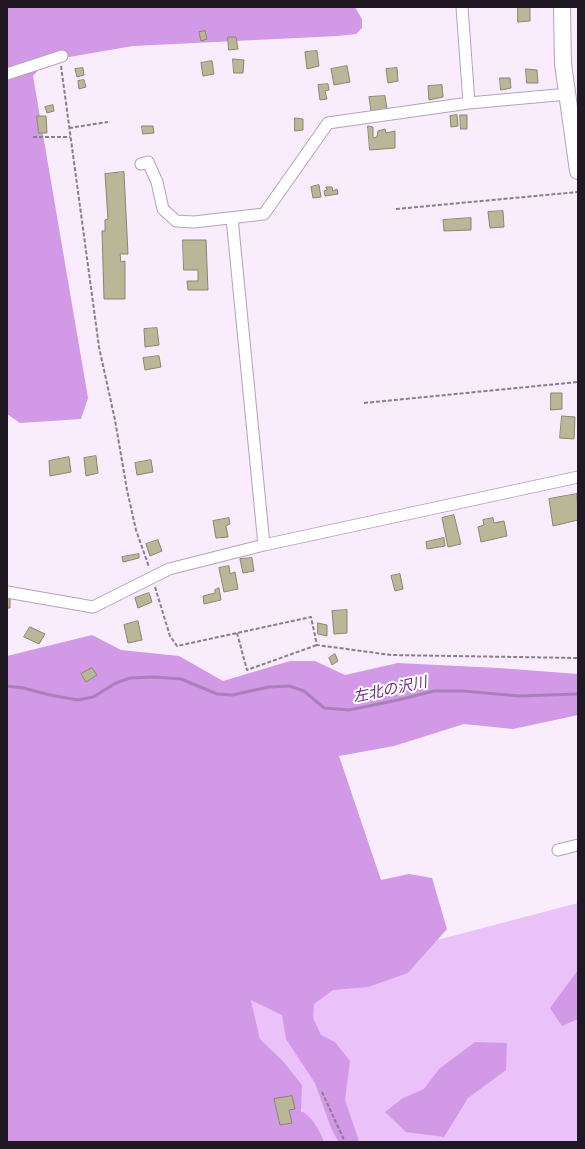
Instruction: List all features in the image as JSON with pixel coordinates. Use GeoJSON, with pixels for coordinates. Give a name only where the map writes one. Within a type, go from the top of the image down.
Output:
{"type":"FeatureCollection","features":[{"type":"Feature","properties":{"kind":"street"},"geometry":{"type":"LineString","coordinates":[[462,7],[469,103]]}},
{"type":"Feature","properties":{"kind":"street"},"geometry":{"type":"LineString","coordinates":[[562,7],[563,64],[578,171]]}},
{"type":"Feature","properties":{"kind":"street"},"geometry":{"type":"LineString","coordinates":[[7,74],[62,60]]}},
{"type":"Feature","properties":{"kind":"street"},"geometry":{"type":"LineString","coordinates":[[141,164],[148,162],[157,182],[163,209],[176,221],[194,222],[264,214],[328,123],[469,103],[568,94]]}},
{"type":"Feature","properties":{"kind":"street"},"geometry":{"type":"LineString","coordinates":[[232,218],[264,545]]}},
{"type":"Feature","properties":{"kind":"street"},"geometry":{"type":"LineString","coordinates":[[7,592],[93,607],[169,569],[264,545],[578,478]]}},
{"type":"Feature","properties":{"kind":"street"},"geometry":{"type":"LineString","coordinates":[[558,850],[578,845]]}},
{"type":"Feature","properties":{"kind":"path"},"geometry":{"type":"LineString","coordinates":[[62,60],[70,137],[99,347],[115,420],[131,510],[170,636],[177,646],[311,617],[317,645]]}},
{"type":"Feature","properties":{"kind":"path"},"geometry":{"type":"LineString","coordinates":[[69,128],[108,122]]}},
{"type":"Feature","properties":{"kind":"path"},"geometry":{"type":"LineString","coordinates":[[33,137],[70,137]]}},
{"type":"Feature","properties":{"kind":"path"},"geometry":{"type":"LineString","coordinates":[[396,209],[578,192]]}},
{"type":"Feature","properties":{"kind":"path"},"geometry":{"type":"LineString","coordinates":[[364,403],[578,382]]}},
{"type":"Feature","properties":{"kind":"path"},"geometry":{"type":"LineString","coordinates":[[237,633],[246,670],[317,645],[390,654],[578,658]]}},
{"type":"Feature","properties":{"kind":"path"},"geometry":{"type":"LineString","coordinates":[[322,1092],[344,1142]]}},
{"type":"Feature","properties":{"kind":"shaded area"},"geometry":{"type":"Polygon","coordinates":[[[7,7],[355,7],[362,19],[362,28],[356,34],[133,46],[46,61],[33,76],[88,398],[81,419],[20,423],[7,414],[7,7]]]}},
{"type":"Feature","properties":{"kind":"shaded area"},"geometry":{"type":"Polygon","coordinates":[[[92,635],[121,650],[179,656],[223,681],[290,661],[315,661],[345,675],[398,663],[578,674],[578,715],[513,729],[464,724],[394,746],[339,756],[381,880],[409,874],[432,878],[447,929],[408,973],[368,987],[333,990],[314,1004],[313,1018],[321,1035],[335,1042],[350,1061],[345,1100],[359,1142],[338,1141],[331,1128],[315,1083],[286,1039],[282,1015],[251,1000],[260,1039],[282,1060],[302,1085],[301,1111],[312,1120],[324,1142],[7,1142],[7,656],[92,635]]]}},
{"type":"Feature","properties":{"kind":"shaded area"},"geometry":{"type":"Polygon","coordinates":[[[578,903],[578,1142],[314,1142],[282,1060],[260,1039],[251,1000],[408,973],[437,940],[578,903]]]}},
{"type":"Feature","properties":{"kind":"shaded area"},"geometry":{"type":"Polygon","coordinates":[[[578,970],[578,1019],[562,1026],[550,1008],[578,970]]]}},
{"type":"Feature","properties":{"kind":"shaded area"},"geometry":{"type":"Polygon","coordinates":[[[475,1042],[507,1043],[506,1070],[468,1098],[444,1137],[406,1132],[385,1112],[403,1098],[424,1089],[439,1069],[475,1042]]]}},
{"type":"Feature","properties":{"kind":"building"},"geometry":{"type":"Polygon","coordinates":[[[518,7],[530,7],[530,21],[518,22],[518,7]]]}},
{"type":"Feature","properties":{"kind":"building"},"geometry":{"type":"Polygon","coordinates":[[[205,31],[207,39],[201,41],[199,32],[205,31]]]}},
{"type":"Feature","properties":{"kind":"building"},"geometry":{"type":"Polygon","coordinates":[[[228,37],[236,37],[238,49],[229,50],[228,37]]]}},
{"type":"Feature","properties":{"kind":"building"},"geometry":{"type":"Polygon","coordinates":[[[317,51],[319,66],[307,69],[305,52],[317,51]]]}},
{"type":"Feature","properties":{"kind":"building"},"geometry":{"type":"Polygon","coordinates":[[[233,59],[244,60],[243,73],[234,73],[233,59]]]}},
{"type":"Feature","properties":{"kind":"building"},"geometry":{"type":"Polygon","coordinates":[[[212,61],[214,74],[203,76],[201,63],[212,61]]]}},
{"type":"Feature","properties":{"kind":"building"},"geometry":{"type":"Polygon","coordinates":[[[347,66],[350,82],[334,85],[331,69],[347,66]]]}},
{"type":"Feature","properties":{"kind":"building"},"geometry":{"type":"Polygon","coordinates":[[[83,68],[84,75],[77,77],[75,69],[83,68]]]}},
{"type":"Feature","properties":{"kind":"building"},"geometry":{"type":"Polygon","coordinates":[[[397,68],[398,81],[388,83],[386,69],[397,68]]]}},
{"type":"Feature","properties":{"kind":"building"},"geometry":{"type":"Polygon","coordinates":[[[526,69],[537,70],[538,83],[527,83],[526,69]]]}},
{"type":"Feature","properties":{"kind":"building"},"geometry":{"type":"Polygon","coordinates":[[[500,78],[510,78],[511,88],[501,90],[500,78]]]}},
{"type":"Feature","properties":{"kind":"building"},"geometry":{"type":"Polygon","coordinates":[[[84,80],[86,87],[79,89],[78,81],[84,80]]]}},
{"type":"Feature","properties":{"kind":"building"},"geometry":{"type":"Polygon","coordinates":[[[328,84],[329,90],[325,91],[327,99],[320,100],[318,85],[328,84]]]}},
{"type":"Feature","properties":{"kind":"building"},"geometry":{"type":"Polygon","coordinates":[[[442,85],[443,97],[429,100],[428,86],[442,85]]]}},
{"type":"Feature","properties":{"kind":"building"},"geometry":{"type":"Polygon","coordinates":[[[385,96],[387,109],[371,111],[369,97],[385,96]]]}},
{"type":"Feature","properties":{"kind":"building"},"geometry":{"type":"Polygon","coordinates":[[[53,105],[54,111],[47,113],[45,107],[53,105]]]}},
{"type":"Feature","properties":{"kind":"building"},"geometry":{"type":"Polygon","coordinates":[[[457,115],[458,126],[451,127],[450,116],[457,115]]]}},
{"type":"Feature","properties":{"kind":"building"},"geometry":{"type":"Polygon","coordinates":[[[460,115],[467,115],[467,129],[461,129],[460,115]]]}},
{"type":"Feature","properties":{"kind":"building"},"geometry":{"type":"Polygon","coordinates":[[[37,116],[46,116],[47,133],[39,133],[37,116]]]}},
{"type":"Feature","properties":{"kind":"building"},"geometry":{"type":"Polygon","coordinates":[[[295,118],[303,119],[303,130],[295,131],[295,118]]]}},
{"type":"Feature","properties":{"kind":"building"},"geometry":{"type":"Polygon","coordinates":[[[142,126],[153,126],[154,133],[143,134],[142,126]]]}},
{"type":"Feature","properties":{"kind":"building"},"geometry":{"type":"Polygon","coordinates":[[[368,126],[373,127],[373,138],[377,137],[378,131],[385,129],[386,133],[395,131],[395,148],[370,150],[368,126]]]}},
{"type":"Feature","properties":{"kind":"building"},"geometry":{"type":"Polygon","coordinates":[[[124,172],[128,254],[120,254],[121,262],[125,261],[125,299],[104,299],[102,231],[105,231],[105,220],[108,219],[105,174],[124,172]]]}},
{"type":"Feature","properties":{"kind":"building"},"geometry":{"type":"Polygon","coordinates":[[[319,185],[321,197],[313,198],[311,187],[319,185]]]}},
{"type":"Feature","properties":{"kind":"building"},"geometry":{"type":"Polygon","coordinates":[[[326,187],[332,187],[333,191],[337,189],[338,194],[325,196],[324,191],[327,190],[326,187]]]}},
{"type":"Feature","properties":{"kind":"building"},"geometry":{"type":"Polygon","coordinates":[[[503,211],[504,227],[490,228],[488,212],[503,211]]]}},
{"type":"Feature","properties":{"kind":"building"},"geometry":{"type":"Polygon","coordinates":[[[471,218],[471,230],[444,231],[443,220],[471,218]]]}},
{"type":"Feature","properties":{"kind":"building"},"geometry":{"type":"Polygon","coordinates":[[[183,240],[206,240],[208,290],[188,290],[187,281],[198,281],[198,270],[184,270],[183,240]]]}},
{"type":"Feature","properties":{"kind":"building"},"geometry":{"type":"Polygon","coordinates":[[[157,328],[159,345],[145,347],[144,329],[157,328]]]}},
{"type":"Feature","properties":{"kind":"building"},"geometry":{"type":"Polygon","coordinates":[[[159,356],[161,367],[145,370],[143,358],[159,356]]]}},
{"type":"Feature","properties":{"kind":"building"},"geometry":{"type":"Polygon","coordinates":[[[551,393],[562,393],[562,409],[551,410],[551,393]]]}},
{"type":"Feature","properties":{"kind":"building"},"geometry":{"type":"Polygon","coordinates":[[[562,416],[575,417],[574,439],[560,438],[562,416]]]}},
{"type":"Feature","properties":{"kind":"building"},"geometry":{"type":"Polygon","coordinates":[[[96,456],[98,473],[86,476],[84,458],[96,456]]]}},
{"type":"Feature","properties":{"kind":"building"},"geometry":{"type":"Polygon","coordinates":[[[69,457],[71,472],[50,476],[49,461],[69,457]]]}},
{"type":"Feature","properties":{"kind":"building"},"geometry":{"type":"Polygon","coordinates":[[[151,460],[153,472],[137,475],[135,463],[151,460]]]}},
{"type":"Feature","properties":{"kind":"building"},"geometry":{"type":"Polygon","coordinates":[[[577,494],[578,520],[553,526],[549,499],[577,494]]]}},
{"type":"Feature","properties":{"kind":"building"},"geometry":{"type":"Polygon","coordinates":[[[454,515],[461,544],[448,547],[442,518],[454,515]]]}},
{"type":"Feature","properties":{"kind":"building"},"geometry":{"type":"Polygon","coordinates":[[[229,518],[230,524],[226,526],[228,537],[216,538],[213,521],[229,518]]]}},
{"type":"Feature","properties":{"kind":"building"},"geometry":{"type":"Polygon","coordinates":[[[493,518],[494,523],[504,521],[507,536],[481,542],[478,527],[484,525],[483,520],[493,518]]]}},
{"type":"Feature","properties":{"kind":"building"},"geometry":{"type":"Polygon","coordinates":[[[444,538],[445,546],[427,549],[426,542],[444,538]]]}},
{"type":"Feature","properties":{"kind":"building"},"geometry":{"type":"Polygon","coordinates":[[[158,540],[162,551],[150,556],[146,544],[158,540]]]}},
{"type":"Feature","properties":{"kind":"building"},"geometry":{"type":"Polygon","coordinates":[[[139,554],[139,558],[123,562],[122,557],[139,554]]]}},
{"type":"Feature","properties":{"kind":"building"},"geometry":{"type":"Polygon","coordinates":[[[252,558],[254,571],[243,573],[240,559],[252,558]]]}},
{"type":"Feature","properties":{"kind":"building"},"geometry":{"type":"Polygon","coordinates":[[[229,566],[230,574],[235,572],[238,589],[224,592],[219,568],[229,566]]]}},
{"type":"Feature","properties":{"kind":"building"},"geometry":{"type":"Polygon","coordinates":[[[400,574],[403,589],[395,591],[391,576],[400,574]]]}},
{"type":"Feature","properties":{"kind":"building"},"geometry":{"type":"Polygon","coordinates":[[[219,588],[221,600],[204,604],[203,596],[215,593],[215,590],[219,588]]]}},
{"type":"Feature","properties":{"kind":"building"},"geometry":{"type":"Polygon","coordinates":[[[149,593],[152,602],[138,608],[135,598],[149,593]]]}},
{"type":"Feature","properties":{"kind":"building"},"geometry":{"type":"Polygon","coordinates":[[[7,598],[10,598],[10,608],[7,608],[7,598]]]}},
{"type":"Feature","properties":{"kind":"building"},"geometry":{"type":"Polygon","coordinates":[[[347,610],[347,633],[334,634],[332,611],[347,610]]]}},
{"type":"Feature","properties":{"kind":"building"},"geometry":{"type":"Polygon","coordinates":[[[138,621],[142,640],[128,643],[124,625],[138,621]]]}},
{"type":"Feature","properties":{"kind":"building"},"geometry":{"type":"Polygon","coordinates":[[[318,623],[327,625],[327,636],[318,634],[318,623]]]}},
{"type":"Feature","properties":{"kind":"building"},"geometry":{"type":"Polygon","coordinates":[[[30,627],[45,634],[39,644],[24,637],[30,627]]]}},
{"type":"Feature","properties":{"kind":"building"},"geometry":{"type":"Polygon","coordinates":[[[335,654],[338,661],[332,665],[329,658],[335,654]]]}},
{"type":"Feature","properties":{"kind":"building"},"geometry":{"type":"Polygon","coordinates":[[[92,668],[97,675],[86,682],[81,674],[92,668]]]}},
{"type":"Feature","properties":{"kind":"building"},"geometry":{"type":"Polygon","coordinates":[[[292,1096],[295,1109],[289,1110],[292,1123],[280,1125],[274,1099],[292,1096]]]}},
{"type":"Feature","properties":{"kind":"waterway","name":"左北の沢川"},"geometry":{"type":"LineString","coordinates":[[7,686],[78,700],[93,697],[116,683],[130,678],[155,677],[181,679],[217,694],[232,695],[269,687],[289,686],[304,691],[324,708],[349,710],[434,691],[463,691],[519,696],[578,694]]}}]}
